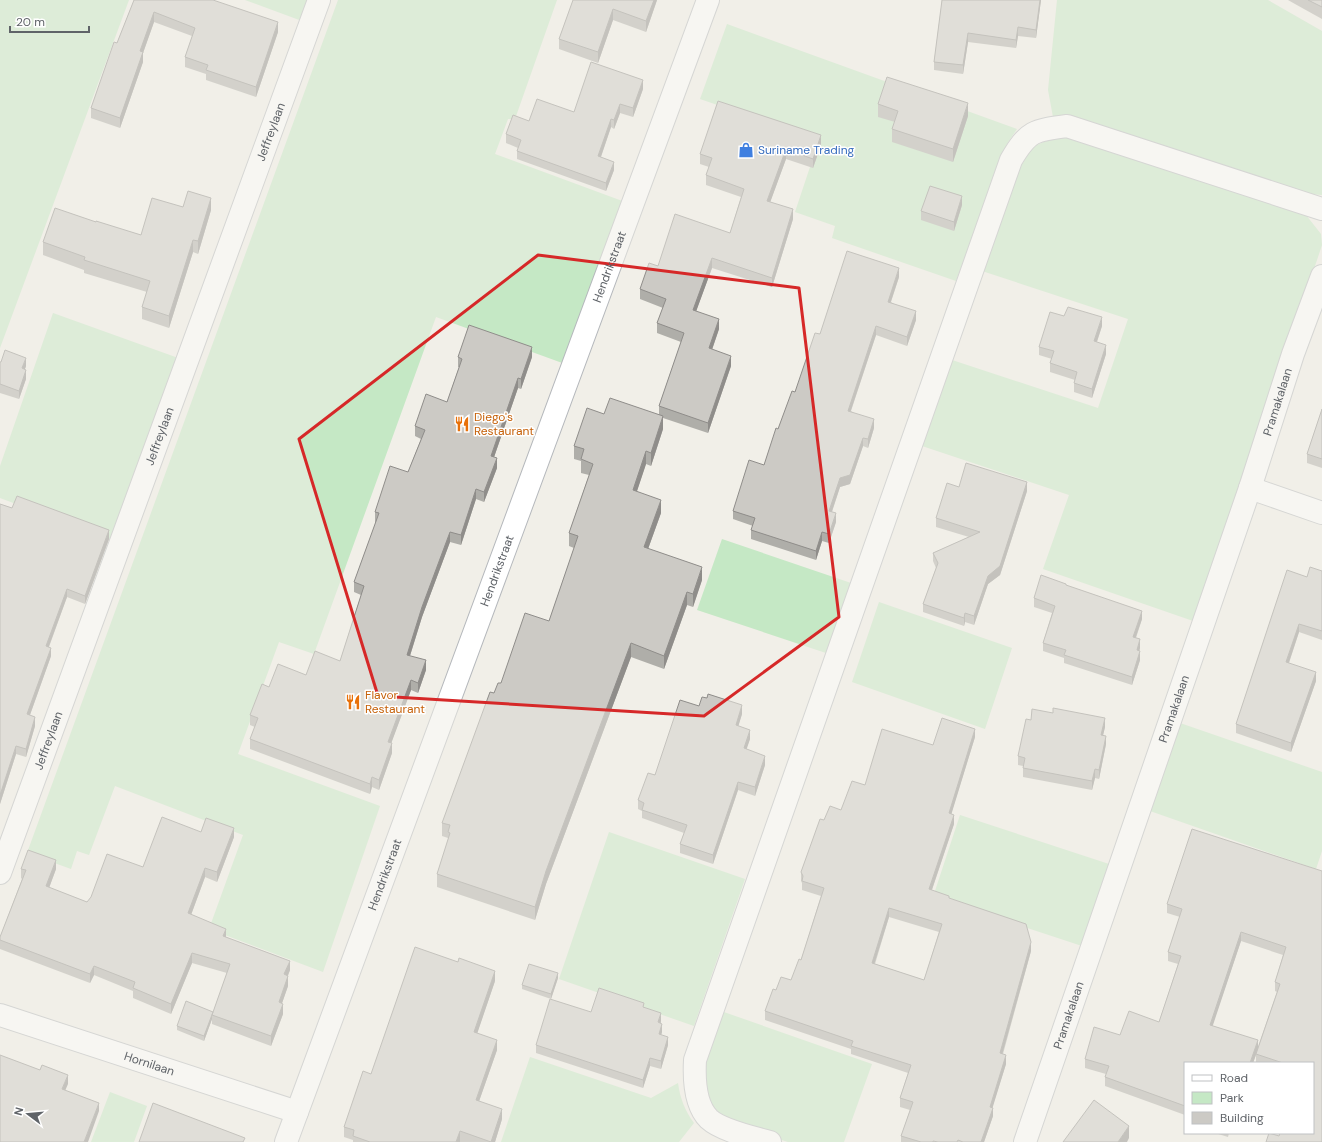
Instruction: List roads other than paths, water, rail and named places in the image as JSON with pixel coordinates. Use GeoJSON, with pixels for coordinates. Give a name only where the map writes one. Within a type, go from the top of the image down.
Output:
{"type":"FeatureCollection","features":[{"type":"Feature","properties":{"kind":"street","name":"Jeffreylaan"},"geometry":{"type":"LineString","coordinates":[[0,873],[319,0]]}},
{"type":"Feature","properties":{"kind":"street","name":"Hendrikstraat"},"geometry":{"type":"LineString","coordinates":[[286,1142],[708,0]]}},
{"type":"Feature","properties":{"kind":"street"},"geometry":{"type":"LineString","coordinates":[[770,1142],[718,1125],[708,1118],[701,1105],[696,1088],[694,1060],[1011,160],[1021,143],[1034,132],[1067,126],[1322,209]]}},
{"type":"Feature","properties":{"kind":"street","name":"Pramakalaan"},"geometry":{"type":"LineString","coordinates":[[1025,1142],[1250,488],[1293,354],[1322,276]]}},
{"type":"Feature","properties":{"kind":"street"},"geometry":{"type":"LineString","coordinates":[[1250,488],[1322,513]]}},
{"type":"Feature","properties":{"kind":"street","name":"Hornilaan"},"geometry":{"type":"LineString","coordinates":[[0,1015],[297,1112]]}},
{"type":"Feature","properties":{"kind":"place","name":"Suriname Trading"},"geometry":{"type":"Point","coordinates":[746,150]}},
{"type":"Feature","properties":{"kind":"place","name":"Diego's Restaurant"},"geometry":{"type":"Point","coordinates":[462,424]}},
{"type":"Feature","properties":{"kind":"place","name":"Flavor Restaurant"},"geometry":{"type":"Point","coordinates":[353,702]}}]}
